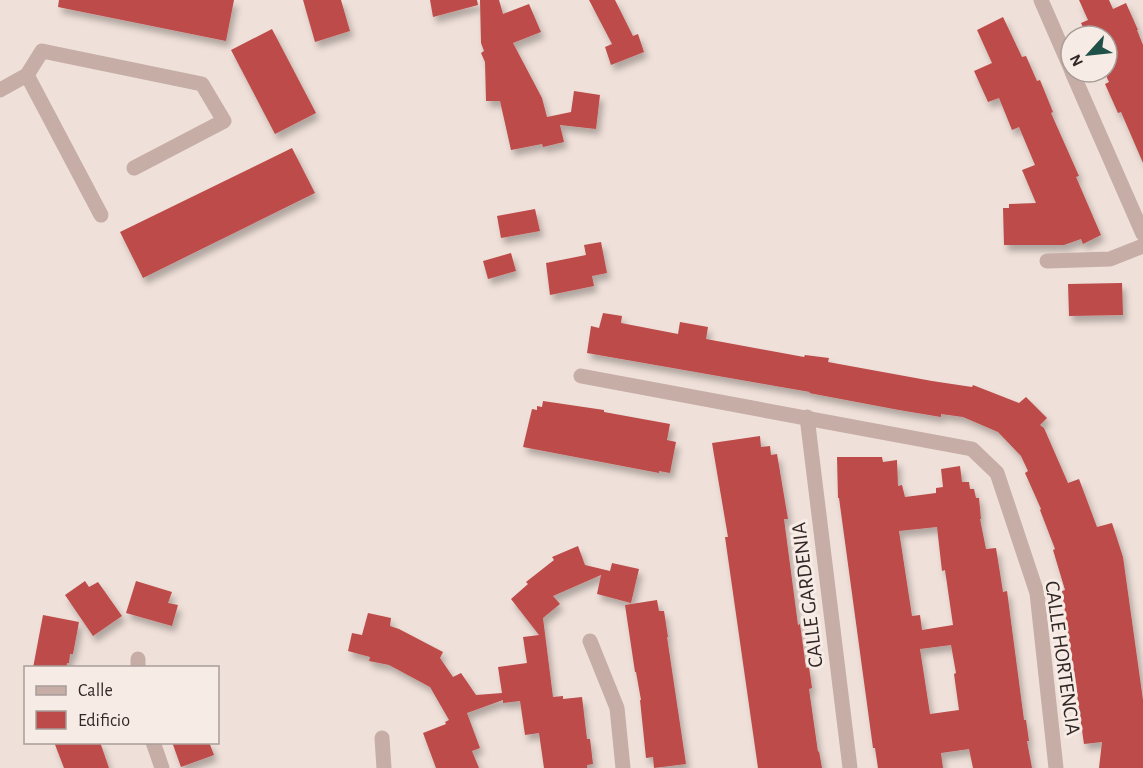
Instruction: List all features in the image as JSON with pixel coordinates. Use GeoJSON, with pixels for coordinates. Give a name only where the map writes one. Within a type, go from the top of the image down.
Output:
{"type":"FeatureCollection","features":[{"type":"Feature","properties":{"kind":"street"},"geometry":{"type":"LineString","coordinates":[[1041,0],[1059,41]]}},
{"type":"Feature","properties":{"kind":"street"},"geometry":{"type":"LineString","coordinates":[[0,90],[27,75],[42,51],[202,84],[224,121],[134,168]]}},
{"type":"Feature","properties":{"kind":"street"},"geometry":{"type":"LineString","coordinates":[[27,75],[101,215]]}},
{"type":"Feature","properties":{"kind":"street"},"geometry":{"type":"LineString","coordinates":[[1078,84],[1143,234]]}},
{"type":"Feature","properties":{"kind":"street"},"geometry":{"type":"LineString","coordinates":[[1047,261],[1110,259],[1143,246]]}},
{"type":"Feature","properties":{"kind":"street","name":"CALLE HORTENCIA"},"geometry":{"type":"LineString","coordinates":[[581,376],[972,449],[997,473],[1037,593],[1056,768]]}},
{"type":"Feature","properties":{"kind":"street","name":"CALLE GARDENIA"},"geometry":{"type":"LineString","coordinates":[[807,417],[850,768]]}},
{"type":"Feature","properties":{"kind":"street"},"geometry":{"type":"LineString","coordinates":[[590,641],[617,708],[623,768]]}},
{"type":"Feature","properties":{"kind":"street"},"geometry":{"type":"LineString","coordinates":[[382,738],[384,768]]}},
{"type":"Feature","properties":{"kind":"street"},"geometry":{"type":"LineString","coordinates":[[154,744],[162,768]]}},
{"type":"Feature","properties":{"kind":"building"},"geometry":{"type":"Polygon","coordinates":[[[59,0],[234,0],[226,41],[58,7],[59,0]]]}},
{"type":"Feature","properties":{"kind":"building"},"geometry":{"type":"Polygon","coordinates":[[[303,0],[341,0],[350,31],[315,42],[303,0]]]}},
{"type":"Feature","properties":{"kind":"building"},"geometry":{"type":"Polygon","coordinates":[[[430,0],[477,0],[478,5],[433,17],[430,0]]]}},
{"type":"Feature","properties":{"kind":"building"},"geometry":{"type":"Polygon","coordinates":[[[480,0],[499,0],[503,14],[529,4],[541,32],[513,43],[542,98],[547,117],[571,112],[574,91],[600,95],[596,129],[560,125],[564,142],[543,147],[542,144],[511,150],[500,101],[486,101],[485,62],[481,53],[484,51],[481,43],[480,0]]]}},
{"type":"Feature","properties":{"kind":"building"},"geometry":{"type":"Polygon","coordinates":[[[589,0],[615,0],[633,36],[638,34],[644,52],[611,65],[605,47],[612,44],[589,0]]]}},
{"type":"Feature","properties":{"kind":"building"},"geometry":{"type":"Polygon","coordinates":[[[1079,0],[1109,0],[1113,9],[1126,3],[1138,30],[1143,45],[1143,163],[1121,112],[1118,113],[1105,84],[1119,84],[1119,24],[1081,24],[1088,20],[1079,0]]]}},
{"type":"Feature","properties":{"kind":"building"},"geometry":{"type":"Polygon","coordinates":[[[1003,17],[1022,57],[1026,56],[1037,81],[1040,80],[1053,112],[1051,113],[1079,176],[1076,177],[1101,235],[1083,244],[1081,239],[1064,245],[1004,245],[1003,208],[1009,208],[1009,204],[1036,203],[1022,170],[1035,165],[1019,127],[1012,130],[999,98],[988,102],[974,71],[992,63],[977,30],[1003,17]]]}},
{"type":"Feature","properties":{"kind":"building"},"geometry":{"type":"Polygon","coordinates":[[[272,29],[316,113],[275,134],[231,50],[272,29]]]}},
{"type":"Feature","properties":{"kind":"building"},"geometry":{"type":"Polygon","coordinates":[[[292,148],[315,193],[143,278],[120,232],[292,148]]]}},
{"type":"Feature","properties":{"kind":"building"},"geometry":{"type":"Polygon","coordinates":[[[535,209],[540,231],[501,238],[497,216],[535,209]]]}},
{"type":"Feature","properties":{"kind":"building"},"geometry":{"type":"Polygon","coordinates":[[[601,242],[607,273],[592,276],[594,286],[550,295],[546,263],[586,255],[584,245],[601,242]]]}},
{"type":"Feature","properties":{"kind":"building"},"geometry":{"type":"Polygon","coordinates":[[[511,253],[516,271],[488,279],[483,261],[511,253]]]}},
{"type":"Feature","properties":{"kind":"building"},"geometry":{"type":"Polygon","coordinates":[[[1122,283],[1123,315],[1069,316],[1068,284],[1122,283]]]}},
{"type":"Feature","properties":{"kind":"building"},"geometry":{"type":"Polygon","coordinates":[[[603,313],[622,316],[621,323],[678,334],[680,322],[708,327],[706,339],[804,357],[805,355],[829,358],[828,362],[932,381],[972,387],[973,385],[1019,403],[1026,397],[1047,418],[1040,425],[1044,428],[1068,483],[1079,479],[1097,527],[1112,523],[1123,557],[1143,700],[1143,768],[1099,768],[1102,742],[1084,744],[1062,591],[1065,590],[1053,550],[1055,549],[1025,473],[1028,471],[1021,456],[998,432],[963,417],[941,414],[941,417],[899,410],[587,353],[591,326],[599,328],[603,313]]]}},
{"type":"Feature","properties":{"kind":"building"},"geometry":{"type":"Polygon","coordinates":[[[543,401],[604,410],[604,412],[670,424],[667,440],[676,442],[670,473],[659,471],[659,473],[523,447],[532,409],[537,410],[537,406],[542,407],[543,401]]]}},
{"type":"Feature","properties":{"kind":"building"},"geometry":{"type":"Polygon","coordinates":[[[760,436],[761,447],[770,446],[771,455],[777,454],[788,519],[784,519],[798,625],[800,624],[806,668],[809,667],[812,688],[809,689],[822,768],[758,768],[725,537],[728,537],[712,443],[760,436]]]}},
{"type":"Feature","properties":{"kind":"building"},"geometry":{"type":"Polygon","coordinates":[[[837,457],[882,457],[883,462],[897,460],[898,486],[902,485],[905,497],[936,493],[936,488],[943,487],[941,469],[960,466],[962,482],[969,482],[970,489],[974,489],[976,498],[979,498],[980,519],[986,549],[996,548],[1003,592],[1007,591],[1032,768],[973,768],[969,749],[941,753],[943,768],[878,768],[875,748],[873,748],[838,498],[837,457]],[[937,527],[899,531],[912,616],[920,615],[922,630],[953,625],[945,570],[942,571],[937,527]],[[951,645],[920,649],[930,714],[959,710],[951,645]]]}},
{"type":"Feature","properties":{"kind":"building"},"geometry":{"type":"Polygon","coordinates":[[[578,546],[585,565],[610,571],[612,563],[639,569],[631,603],[597,594],[601,575],[553,596],[560,604],[543,618],[553,697],[563,696],[563,699],[582,697],[587,739],[590,739],[593,764],[587,765],[587,768],[544,768],[539,733],[525,735],[520,701],[503,703],[503,700],[467,713],[480,748],[472,751],[479,768],[436,768],[423,733],[446,724],[445,722],[449,720],[430,687],[389,665],[369,661],[370,657],[348,651],[352,633],[362,635],[368,613],[391,618],[390,626],[443,652],[440,658],[453,677],[461,673],[476,695],[502,693],[498,667],[527,663],[523,637],[539,635],[511,599],[528,584],[526,582],[554,560],[552,557],[578,546]]]}},
{"type":"Feature","properties":{"kind":"building"},"geometry":{"type":"Polygon","coordinates":[[[85,581],[89,587],[98,582],[122,616],[93,636],[65,595],[85,581]]]}},
{"type":"Feature","properties":{"kind":"building"},"geometry":{"type":"Polygon","coordinates":[[[136,581],[172,592],[168,603],[178,605],[172,626],[126,613],[136,581]]]}},
{"type":"Feature","properties":{"kind":"building"},"geometry":{"type":"Polygon","coordinates":[[[657,600],[659,611],[664,611],[686,764],[654,768],[653,757],[646,758],[641,700],[625,605],[657,600]]]}},
{"type":"Feature","properties":{"kind":"building"},"geometry":{"type":"Polygon","coordinates":[[[43,615],[79,622],[73,654],[70,654],[66,666],[33,666],[43,615]]]}},
{"type":"Feature","properties":{"kind":"building"},"geometry":{"type":"Polygon","coordinates":[[[55,744],[101,744],[109,768],[64,768],[55,744]]]}},
{"type":"Feature","properties":{"kind":"building"},"geometry":{"type":"Polygon","coordinates":[[[173,744],[210,744],[214,755],[181,767],[173,744]]]}}]}
